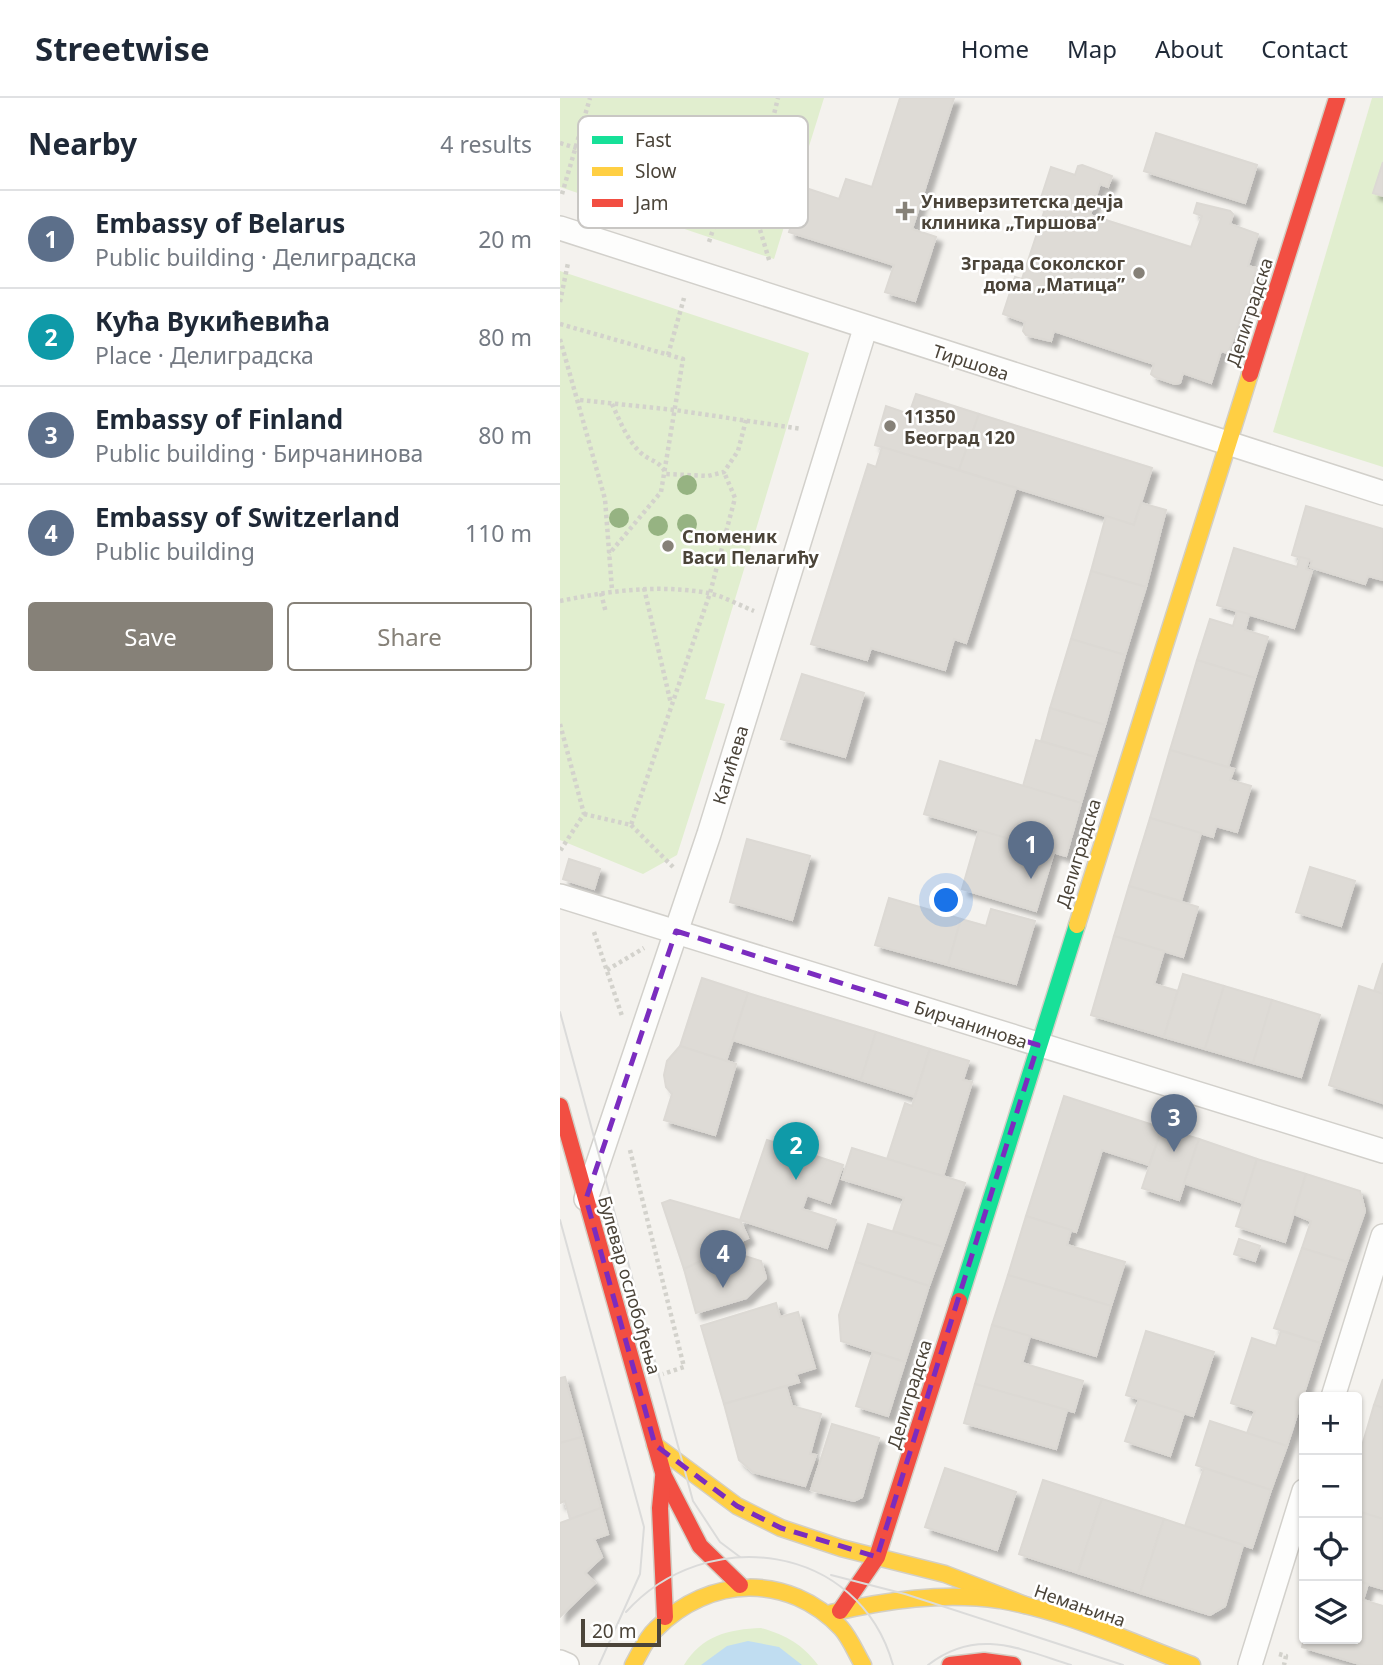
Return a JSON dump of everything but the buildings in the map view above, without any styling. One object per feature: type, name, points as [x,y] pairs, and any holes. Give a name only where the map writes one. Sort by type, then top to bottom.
[{"type":"main road","name":"Делиградска","points":[[834,1613],[877,1557],[1337,98]]},
{"type":"main road","name":"Булевар ослобођења","points":[[560,1106],[664,1476],[700,1546],[740,1585]]},
{"type":"main road","points":[[655,1445],[698,1479],[748,1511],[781,1528],[945,1574],[1025,1605]]},
{"type":"main road","name":"Булевар ослобођења","points":[[664,1476],[660,1502],[666,1578],[665,1617]]},
{"type":"main road","points":[[633,1665],[643,1645],[665,1617],[694,1598],[717,1589],[740,1585],[780,1589],[834,1613],[863,1665]]},
{"type":"main road","name":"Немањина","points":[[834,1613],[862,1605],[917,1598],[963,1597],[1025,1605],[1192,1665]]},
{"type":"main road","points":[[950,1665],[984,1661],[1013,1665]]},
{"type":"street","name":"Тиршова","points":[[560,228],[1383,493]]},
{"type":"street","name":"Катићева","points":[[586,1199],[709,834],[865,328]]},
{"type":"street","name":"Бирчанинова","points":[[560,895],[1383,1151]]},
{"type":"street","points":[[1335,1392],[1383,1236]]},
{"type":"street","points":[[1250,1665],[1299,1507]]},
{"type":"street","points":[[560,1662],[567,1665]]},
{"type":"path","points":[[584,116],[590,98]]},
{"type":"path","points":[[774,116],[778,98]]},
{"type":"path","points":[[562,194],[578,136]]},
{"type":"path","points":[[560,143],[578,149]]},
{"type":"path","points":[[709,242],[713,228]]},
{"type":"path","points":[[760,228],[770,263]]},
{"type":"path","points":[[560,302],[568,263]]},
{"type":"path","points":[[668,355],[684,298]]},
{"type":"path","points":[[560,324],[683,359],[661,492],[609,554]]},
{"type":"path","points":[[560,340],[580,400],[605,499],[612,590]]},
{"type":"path","points":[[580,400],[675,410],[802,429]]},
{"type":"path","points":[[612,404],[626,433],[642,454],[661,463],[666,474]]},
{"type":"path","points":[[666,474],[709,476],[724,472],[738,450],[746,421]]},
{"type":"path","points":[[631,825],[709,593],[735,498],[724,472]]},
{"type":"path","points":[[644,588],[671,705]]},
{"type":"path","points":[[560,601],[612,590],[644,588],[709,593],[757,613]]},
{"type":"path","points":[[601,593],[606,613]]},
{"type":"path","points":[[560,724],[584,814],[560,851]]},
{"type":"path","points":[[584,814],[631,825],[674,869]]},
{"type":"path","points":[[590,922],[626,1027]]},
{"type":"path","points":[[607,970],[654,942]]},
{"type":"path","points":[[628,1144],[684,1367]]},
{"type":"path","points":[[1283,1665],[1286,1657]]},
{"type":"highlighted area","points":[[676,931],[1038,1045],[877,1557],[781,1528],[737,1506],[655,1445],[586,1199]]},
{"type":"green space","points":[[560,98],[824,98],[808,150],[808,116],[578,116],[578,193],[560,187]]},
{"type":"green space","points":[[1372,98],[1383,98],[1383,467],[1273,432]]},
{"type":"green space","points":[[682,228],[784,228],[774,259]]},
{"type":"green space","points":[[560,271],[809,353],[705,699],[725,704],[677,855],[643,874],[560,840]]},
{"type":"green space","points":[[761,1628],[793,1641],[818,1665],[684,1665],[699,1647],[717,1636],[738,1630]]},
{"type":"water","points":[[748,1641],[779,1647],[802,1665],[701,1665],[727,1646]]},
{"type":"tram line","points":[[560,1012],[693,1501],[720,1542],[740,1557]]},
{"type":"tram line","points":[[560,1220],[644,1527],[640,1574],[599,1665]]},
{"type":"tram line","points":[[626,1612],[659,1584],[697,1566],[737,1557],[777,1559],[815,1571],[848,1593],[875,1624],[893,1665]]},
{"type":"tram line","points":[[831,1575],[905,1594],[1123,1665]]},
{"type":"tram line","points":[[928,1665],[946,1653],[981,1644],[1016,1648],[1071,1665]]},
{"type":"traffic: fast","points":[[959,1301],[1077,925]]},
{"type":"traffic: slow","points":[[1077,925],[1250,374]]},
{"type":"traffic: slow","points":[[655,1445],[737,1506],[781,1528],[841,1548],[945,1574],[1025,1605]]},
{"type":"traffic: slow","points":[[633,1665],[652,1633],[677,1611],[700,1598],[724,1590],[749,1588],[774,1590],[798,1597],[820,1610],[841,1628],[863,1665]]},
{"type":"traffic: slow","points":[[831,1613],[873,1604],[936,1597],[1000,1600],[1073,1619],[1192,1665]]},
{"type":"traffic: jam","points":[[1250,374],[1337,98]]},
{"type":"traffic: jam","points":[[560,1106],[664,1476],[700,1546],[740,1585]]},
{"type":"traffic: jam","points":[[840,1611],[877,1557],[959,1301]]},
{"type":"traffic: jam","points":[[663,1477],[660,1508],[665,1617]]},
{"type":"traffic: jam","points":[[950,1665],[984,1661],[1013,1665]]},
{"type":"place","name":"Универзитетска дечја клиника „Тиршова”","points":[[905,211]]},
{"type":"place","name":"Зграда Соколског дома „Матица”","points":[[1139,273]]},
{"type":"place","name":"11350 Београд 120","points":[[890,426]]},
{"type":"place","name":"Споменик Васи Пелагићу","points":[[668,546]]},
{"type":"place","name":"Embassy of Belarus","points":[[1031,879]]},
{"type":"place","name":"Embassy of Finland","points":[[1174,1152]]},
{"type":"place","name":"Кућа Вукићевића","points":[[796,1180]]},
{"type":"place","name":"Embassy of Switzerland","points":[[723,1288]]}]
